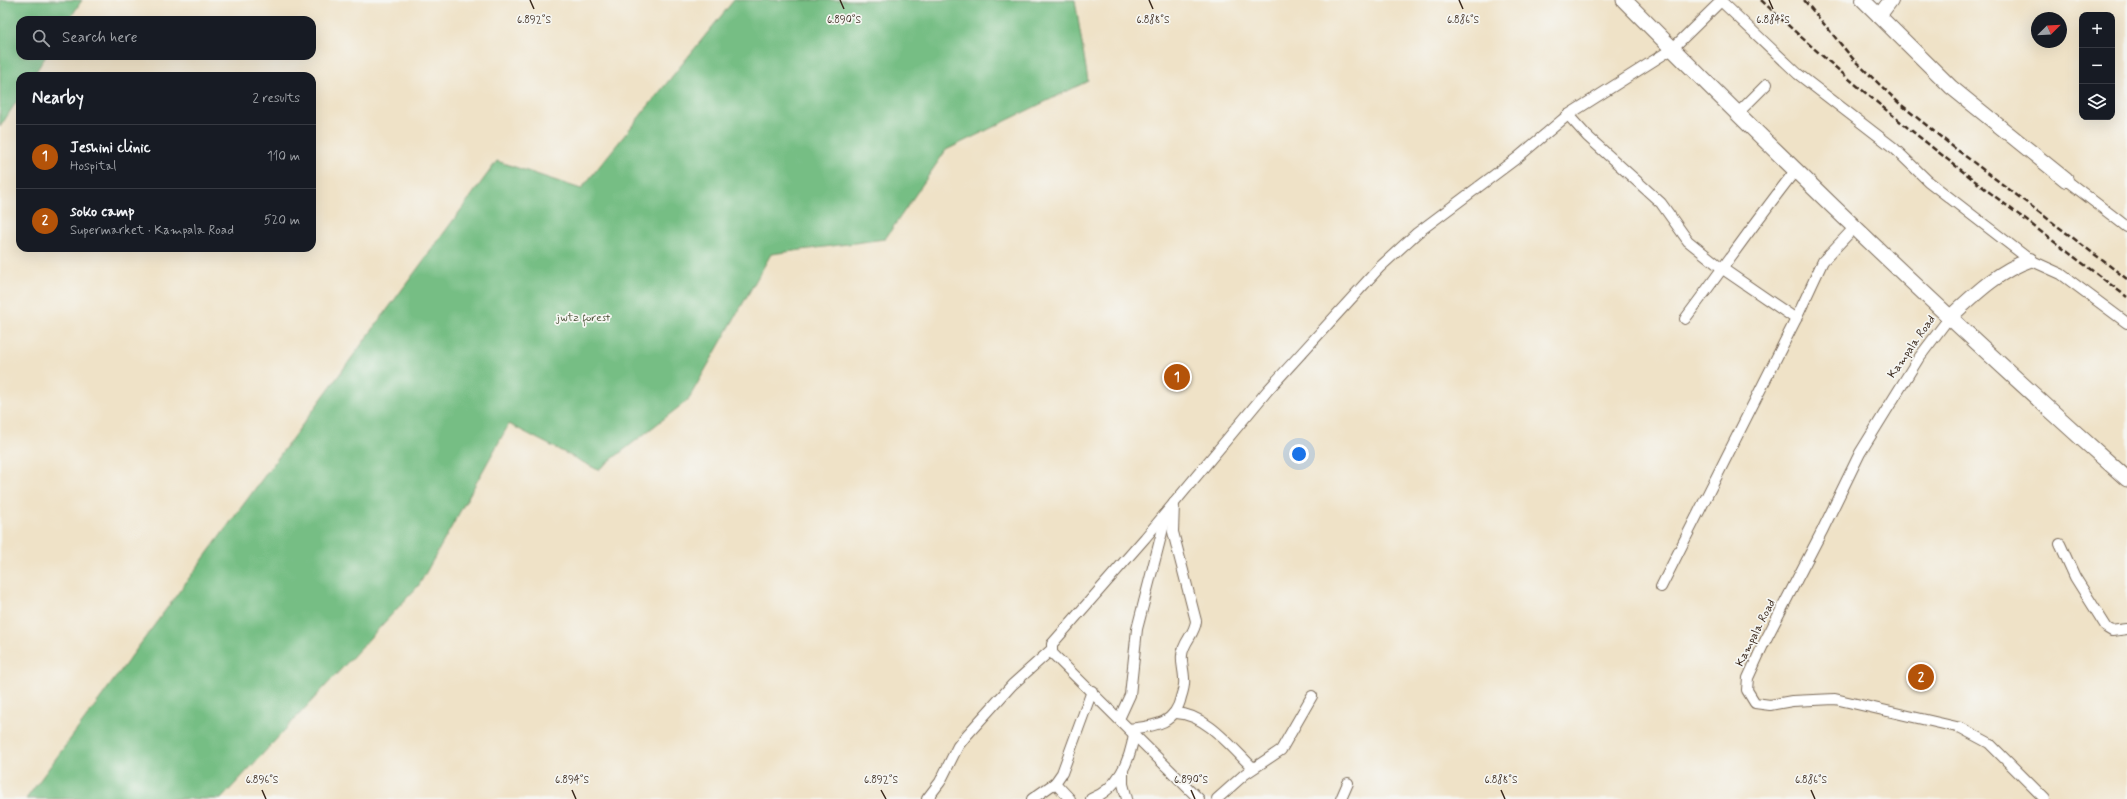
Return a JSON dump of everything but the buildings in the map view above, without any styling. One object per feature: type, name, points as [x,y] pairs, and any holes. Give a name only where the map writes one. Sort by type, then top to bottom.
[{"type":"main road","points":[[1624,0],[1854,228],[1949,318],[2127,479]]},
{"type":"street","points":[[927,799],[940,782],[958,746],[966,736],[1012,685],[1051,650],[1052,644],[1056,639],[1174,503],[1268,390],[1380,267],[1417,233],[1517,158],[1568,115],[1672,49],[1720,0],[1798,74],[1894,148],[1928,181],[2030,260],[2061,274],[2127,323]]},
{"type":"street","points":[[1863,0],[1951,87],[2127,227]]},
{"type":"street","points":[[1879,16],[1891,0]]},
{"type":"street","points":[[1738,114],[1767,84]]},
{"type":"street","points":[[1568,115],[1588,136],[1661,202],[1688,241],[1723,269],[1796,319]]},
{"type":"street","points":[[1685,319],[1723,269],[1755,222],[1795,171]]},
{"type":"street","points":[[1661,587],[1796,319],[1823,261],[1854,228]]},
{"type":"street","points":[[1949,318],[1975,294],[2011,266],[2030,260]]},
{"type":"street","name":"Kampala Road","points":[[1949,318],[1918,359],[1860,453],[1822,531],[1763,645],[1748,678],[1747,690],[1755,703],[1770,705],[1820,698],[1835,699],[1961,728],[1989,743],[2046,799]]},
{"type":"street","points":[[1132,731],[1163,722],[1176,713],[1184,688],[1182,655],[1185,645],[1196,627],[1196,621],[1173,532],[1174,503]]},
{"type":"street","points":[[1119,719],[1130,695],[1137,629],[1167,511]]},
{"type":"street","points":[[2060,544],[2075,577],[2107,628],[2112,631],[2127,630]]},
{"type":"street","points":[[1051,650],[1199,799]]},
{"type":"street","points":[[1032,799],[1056,783],[1062,773],[1092,691]]},
{"type":"street","points":[[1217,799],[1253,768],[1282,750],[1312,696]]},
{"type":"street","points":[[1176,713],[1186,714],[1203,721],[1253,768]]},
{"type":"street","points":[[1091,799],[1111,787],[1123,768],[1129,757],[1132,731]]},
{"type":"street","points":[[1123,768],[1123,784],[1127,799]]},
{"type":"street","points":[[1056,783],[1070,799]]},
{"type":"street","points":[[1341,799],[1348,783]]},
{"type":"green space","points":[[0,0],[82,0],[72,16],[16,16],[16,60],[43,60],[36,72],[16,72],[16,102],[0,127]]},
{"type":"green space","name":"jwtz forest","points":[[734,0],[1075,0],[1088,81],[946,150],[885,239],[771,254],[688,400],[598,470],[509,424],[419,585],[221,799],[26,799],[497,161],[581,189]]},
{"type":"railway","points":[[1761,0],[1804,40],[1894,116],[1986,190],[2127,297]]},
{"type":"railway","points":[[1804,0],[1854,60],[1899,103],[1952,146],[2127,279]]},
{"type":"place","name":"Jeshini clinic","points":[[1177,377]]},
{"type":"place","name":"soko camp","points":[[1921,677]]}]
